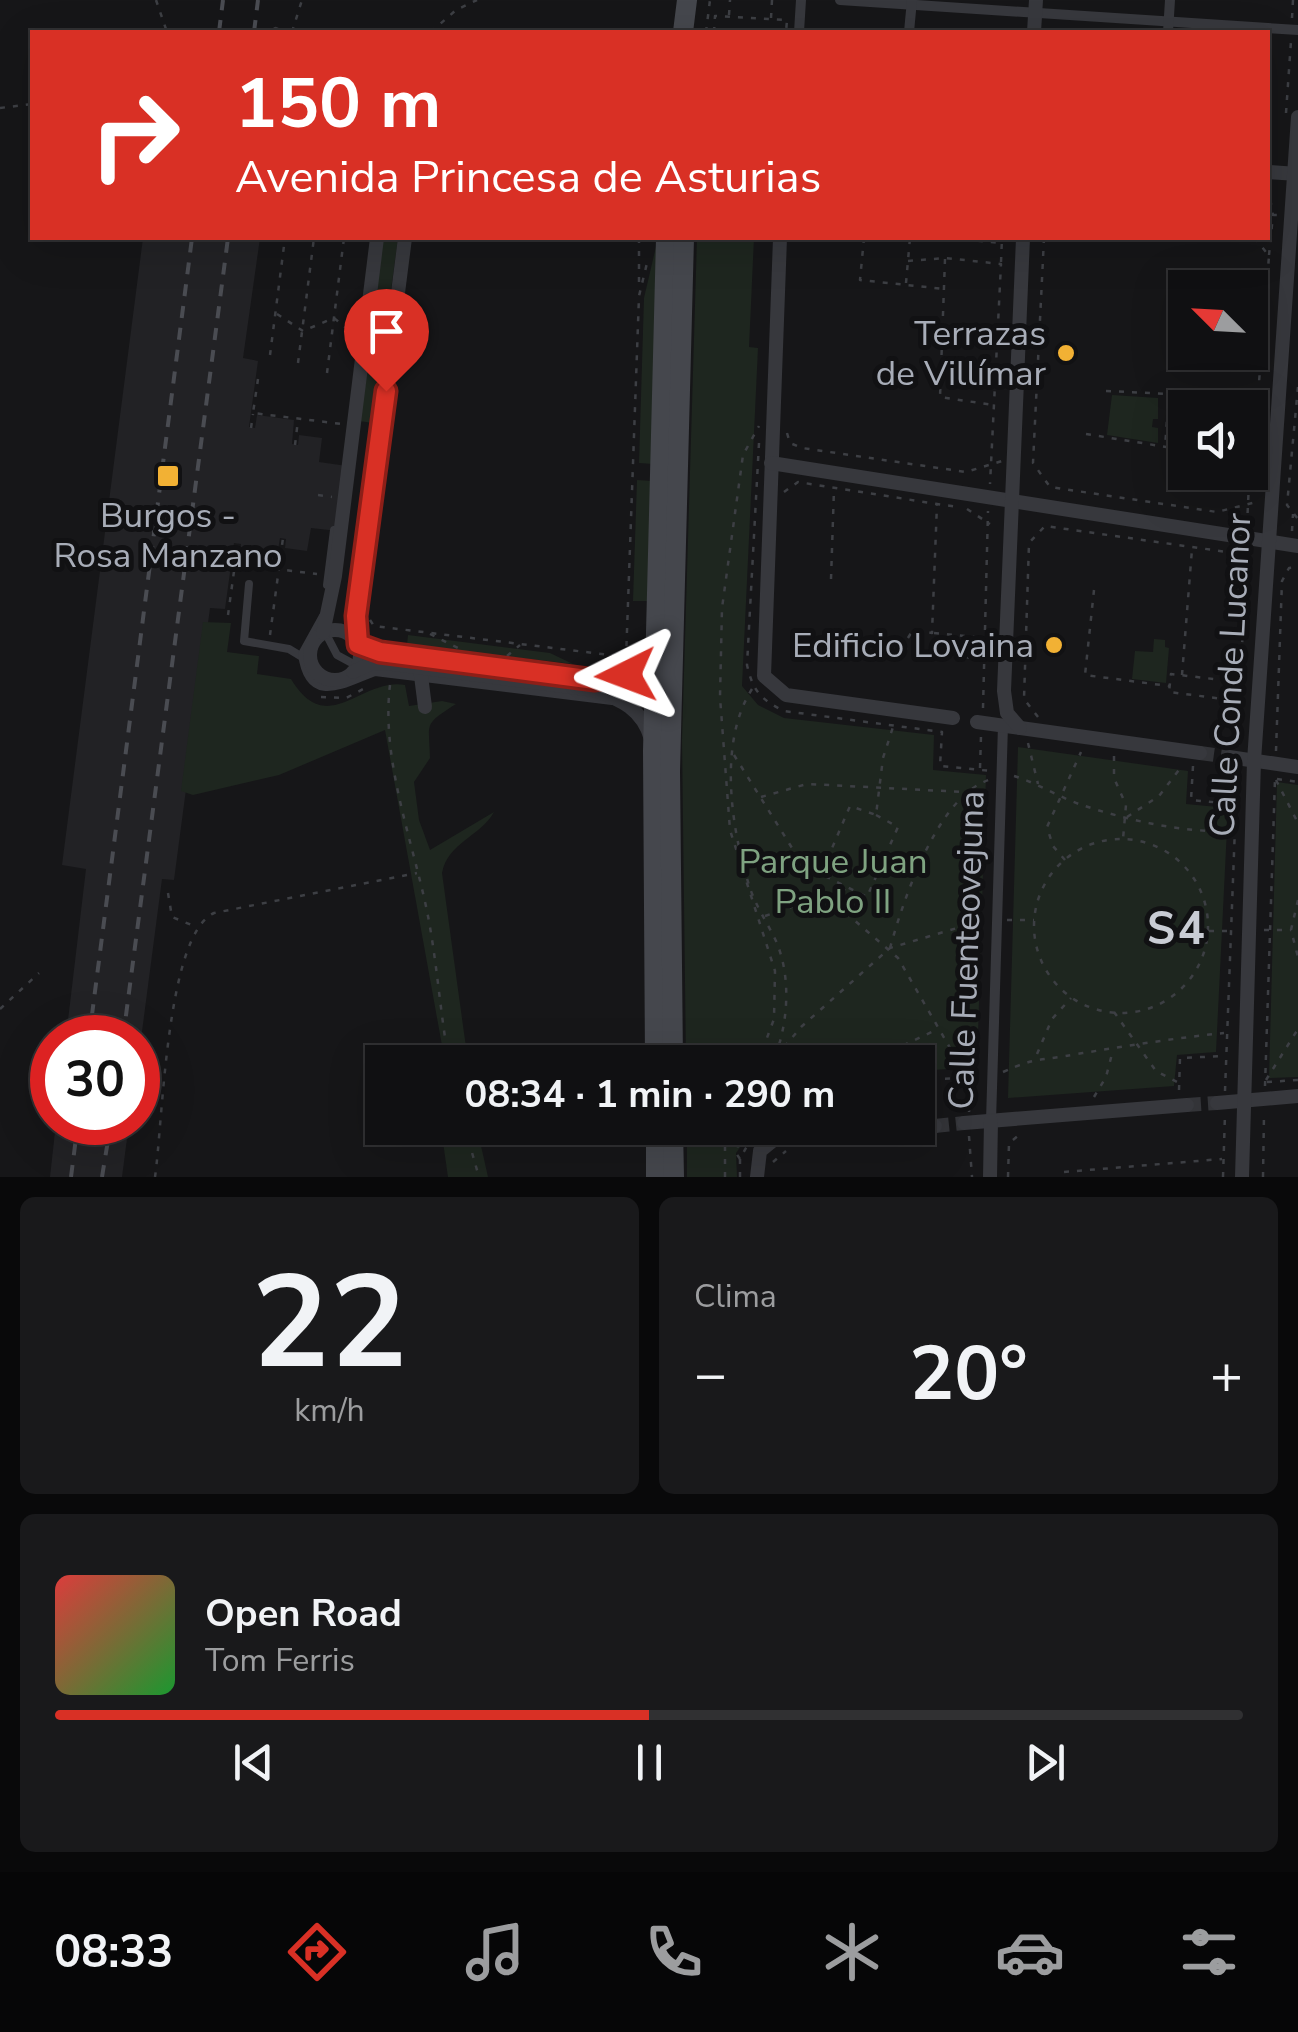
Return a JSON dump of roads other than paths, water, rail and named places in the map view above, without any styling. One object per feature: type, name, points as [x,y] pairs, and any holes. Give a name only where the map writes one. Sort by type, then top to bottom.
[{"type":"main road","points":[[682,30],[687,0]]},
{"type":"main road","points":[[697,30],[700,0]]},
{"type":"main road","points":[[655,1045],[653,751],[666,240]]},
{"type":"main road","points":[[673,1045],[670,771],[684,240]]},
{"type":"main road","points":[[656,1145],[656,1177]]},
{"type":"main road","points":[[673,1145],[674,1177]]},
{"type":"street","points":[[799,30],[801,0]]},
{"type":"street","points":[[840,0],[1036,6],[1168,27],[1295,29]]},
{"type":"street","points":[[1168,27],[1170,0]]},
{"type":"street","points":[[909,30],[911,2]]},
{"type":"street","name":"Calle Conde Lucanor","points":[[1242,1177],[1254,761],[1266,541],[1296,173],[1292,120]]},
{"type":"street","points":[[1270,172],[1296,173]]},
{"type":"street","points":[[374,240],[316,640],[317,672],[335,680],[377,662],[421,673],[594,690],[626,703],[647,727],[653,751]]},
{"type":"street","points":[[362,670],[356,641],[405,240]]},
{"type":"street","points":[[780,240],[761,666],[769,685],[786,695],[953,718]]},
{"type":"street","points":[[1017,735],[1007,714],[1004,691],[1024,240]]},
{"type":"street","points":[[772,463],[1298,546]]},
{"type":"street","points":[[316,640],[338,630],[356,641],[400,655],[614,680],[640,666],[656,626]]},
{"type":"street","points":[[421,673],[425,707]]},
{"type":"street","points":[[1004,691],[998,708],[981,722],[1003,726],[1017,735],[1198,761]]},
{"type":"street","name":"Calle Fuenteovejuna","points":[[990,1177],[998,920],[996,773],[1003,726]]},
{"type":"street","points":[[1233,758],[1298,767]]},
{"type":"street","points":[[1217,1103],[1298,1096]]},
{"type":"street","points":[[966,1129],[991,1121],[1187,1098]]},
{"type":"street","points":[[757,1177],[766,1145]]},
{"type":"lane","points":[[316,640],[362,670],[346,688],[324,686],[308,674],[328,576],[374,240]]},
{"type":"lane","points":[[249,584],[244,641],[289,650],[316,640]]},
{"type":"tunnel","points":[[1200,753],[1229,757]]},
{"type":"tunnel","points":[[1187,1105],[1217,1103]]},
{"type":"tunnel","points":[[935,1126],[964,1123]]},
{"type":"railway","points":[[219,30],[223,0]]},
{"type":"railway","points":[[254,30],[258,0]]},
{"type":"railway","points":[[92,1015],[192,240]]},
{"type":"railway","points":[[126,1015],[228,240]]},
{"type":"railway","points":[[71,1177],[75,1145]]},
{"type":"railway","points":[[102,1177],[107,1145]]},
{"type":"place","name":"Terrazas de Villímar","points":[[1066,353]]},
{"type":"place","name":"Burgos - Rosa Manzano","points":[[168,476]]},
{"type":"place","name":"Edificio Lovaina","points":[[1054,645]]},
{"type":"district","name":"S4","points":[[1177,928]]},
{"type":"park label","name":"Parque Juan Pablo II","points":[[833,881]]}]
